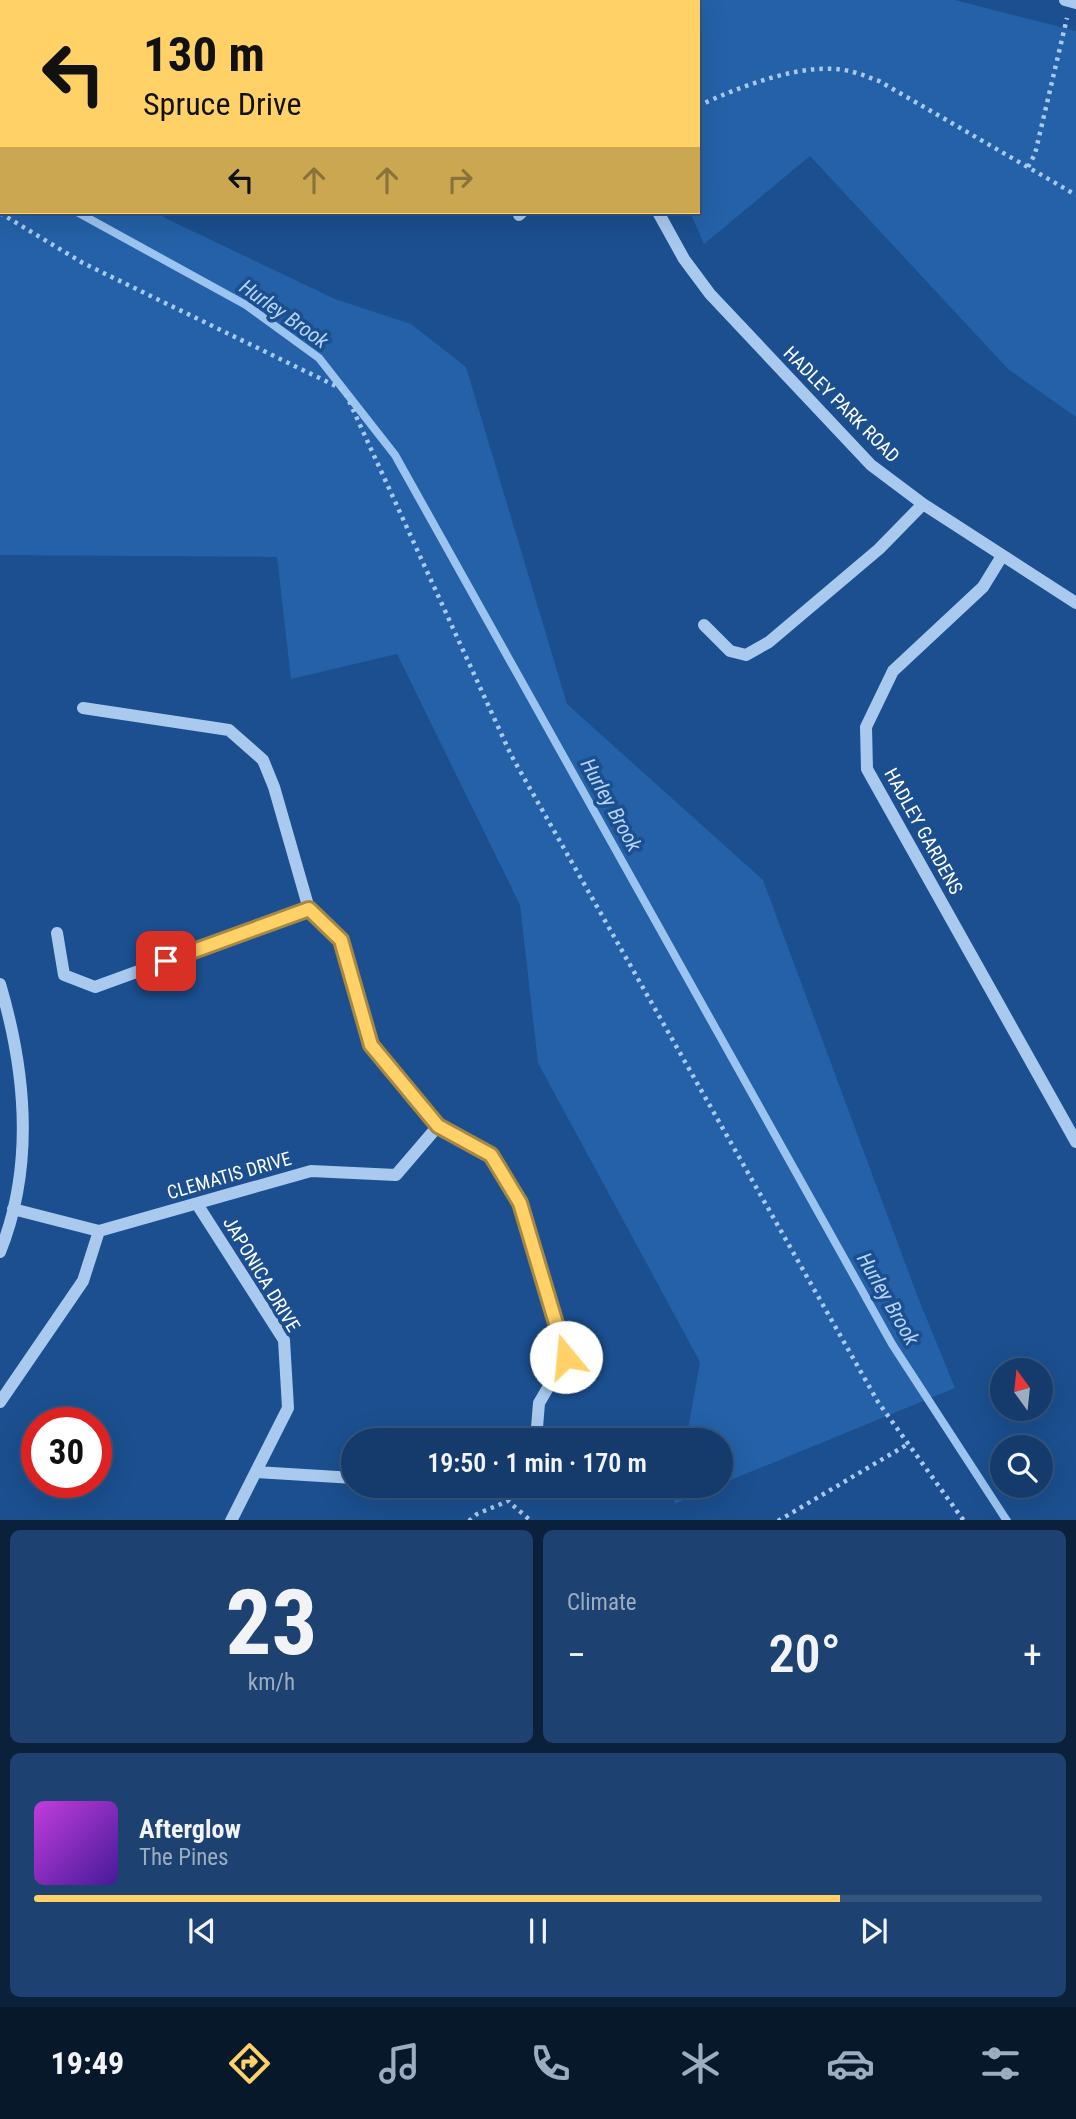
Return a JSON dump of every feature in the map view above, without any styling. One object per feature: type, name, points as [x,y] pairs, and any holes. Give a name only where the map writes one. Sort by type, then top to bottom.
[{"type":"street","name":"HADLEY PARK ROAD","points":[[660,214],[684,259],[710,293],[871,465],[923,504],[1076,603]]},
{"type":"street","points":[[704,625],[730,650],[746,655],[769,642],[869,558],[923,504]]},
{"type":"street","name":"HADLEY GARDENS","points":[[1002,556],[983,587],[893,671],[866,727],[867,769],[1076,1142]]},
{"type":"street","points":[[83,708],[229,730],[263,760],[274,787],[309,909],[341,940],[371,1045],[438,1126],[491,1155],[520,1203],[566,1357],[539,1403],[537,1428]]},
{"type":"street","points":[[57,933],[64,975],[94,987],[309,909]]},
{"type":"street","points":[[0,984],[21,1070],[24,1110],[23,1167],[0,1252]]},
{"type":"street","name":"CLEMATIS DRIVE","points":[[13,1209],[99,1231],[311,1171],[396,1175],[438,1126]]},
{"type":"street","name":"JAPONICA DRIVE","points":[[197,1204],[284,1340],[288,1408],[232,1520]]},
{"type":"street","points":[[0,1402],[83,1281],[99,1231]]},
{"type":"street","points":[[256,1472],[341,1477]]},
{"type":"path","points":[[1028,167],[1035,154],[1070,2]]},
{"type":"path","points":[[700,105],[771,77],[816,70],[850,71],[879,81],[1076,195]]},
{"type":"path","points":[[2,214],[83,263],[344,390],[511,755],[878,1402],[963,1520]]},
{"type":"path","points":[[780,1520],[908,1444]]},
{"type":"path","points":[[470,1520],[510,1498]]},
{"type":"path","points":[[508,1501],[530,1520]]},
{"type":"shaded area","points":[[700,0],[955,0],[1076,31],[1076,417],[1008,369],[810,156],[704,244],[691,214],[700,214]]},
{"type":"shaded area","points":[[0,214],[161,214],[335,299],[411,324],[466,367],[567,704],[763,880],[917,1295],[955,1388],[733,1479],[733,1428],[688,1428],[700,1362],[538,1063],[520,905],[397,654],[291,679],[277,557],[0,555]]},
{"type":"shaded area","points":[[675,1498],[689,1498],[674,1504]]},
{"type":"waterway","name":"Hurley Brook","points":[[81,214],[246,305],[319,358],[395,455],[892,1344],[1006,1520]]},
{"type":"route","points":[[166,961],[309,909],[341,940],[371,1045],[438,1126],[491,1155],[520,1203],[566,1357]]}]
